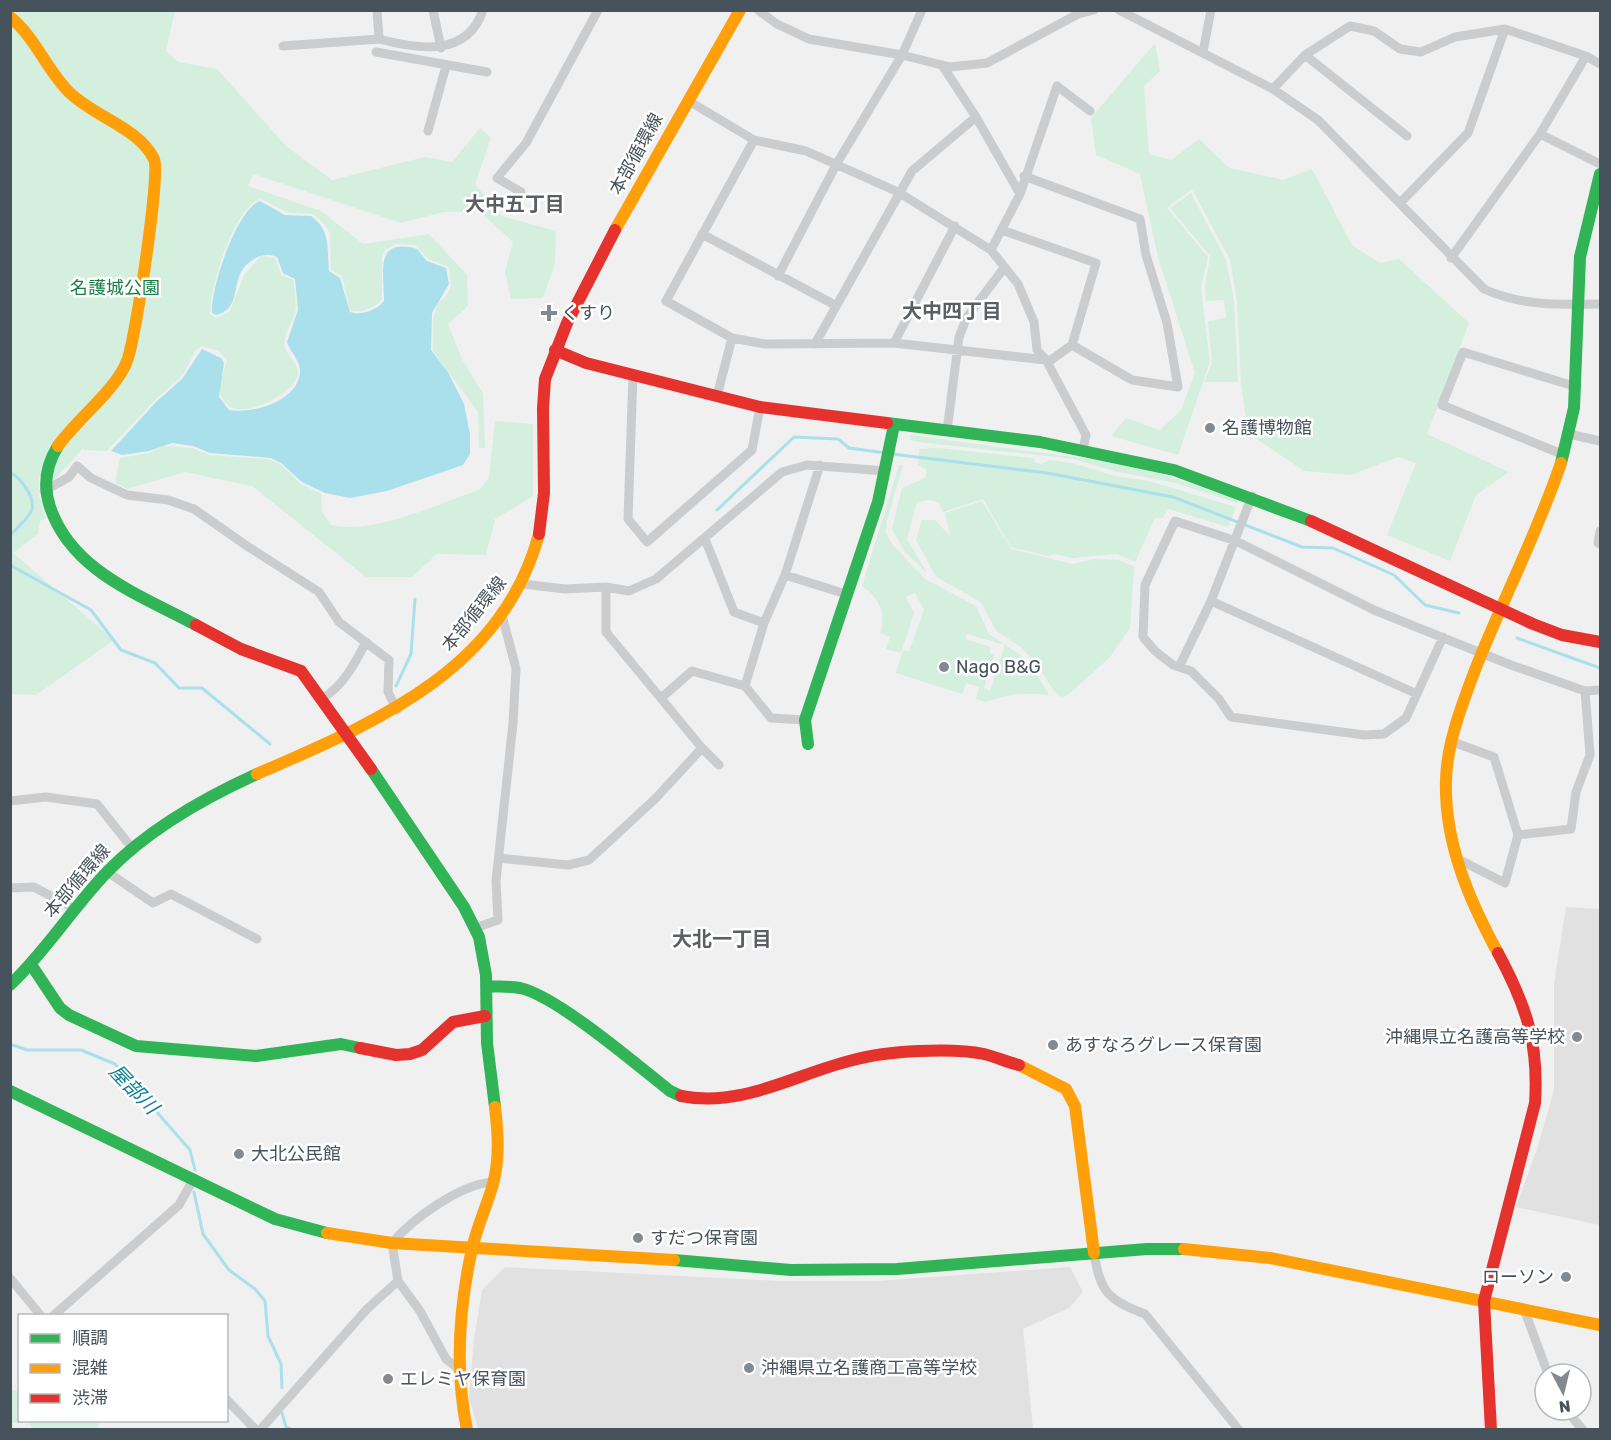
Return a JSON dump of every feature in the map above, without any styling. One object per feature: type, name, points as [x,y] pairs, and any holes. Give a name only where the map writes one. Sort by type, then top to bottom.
[{"type":"street","points":[[377,10],[379,39]]},
{"type":"street","points":[[432,10],[441,48]]},
{"type":"street","points":[[283,46],[379,39],[414,47],[441,48],[468,35],[479,22],[483,10]]},
{"type":"street","points":[[521,192],[506,186],[497,178],[526,143],[598,10]]},
{"type":"street","name":"本部循環線","points":[[10,985],[32,966],[106,871],[132,848],[210,797],[397,710],[450,671],[502,615],[523,584],[534,556],[544,516],[544,390],[555,350],[649,166],[740,10]]},
{"type":"street","points":[[758,10],[777,24],[809,39],[902,55],[950,67],[987,63],[1078,14],[1094,10]]},
{"type":"street","points":[[778,276],[837,163],[902,55],[922,10]]},
{"type":"street","points":[[1119,10],[1273,89],[1318,120],[1451,258],[1484,289],[1503,297],[1532,303],[1600,304]]},
{"type":"street","points":[[1203,52],[1211,10]]},
{"type":"street","points":[[10,17],[26,30],[67,90],[81,103],[144,143],[156,161],[154,208],[127,362],[115,383],[57,445],[49,459],[44,491],[58,527],[72,549],[88,566],[241,649],[301,672],[323,698],[464,907],[482,947],[487,986],[485,1016],[498,1140],[493,1182],[472,1248],[459,1370],[462,1407],[467,1430]]},
{"type":"street","points":[[1273,89],[1305,55],[1350,26],[1374,31],[1400,49],[1421,52],[1455,37],[1505,29],[1586,56],[1600,64]]},
{"type":"street","points":[[1400,203],[1468,133],[1505,29]]},
{"type":"street","points":[[410,63],[414,47]]},
{"type":"street","points":[[376,52],[410,63],[487,72]]},
{"type":"street","points":[[1305,55],[1407,136]]},
{"type":"street","points":[[1451,258],[1540,134],[1586,56]]},
{"type":"street","points":[[942,65],[976,117],[1020,194]]},
{"type":"street","points":[[428,131],[446,66]]},
{"type":"street","points":[[991,250],[1020,194],[1024,176],[1057,86],[1090,111]]},
{"type":"street","points":[[687,100],[754,140],[806,151],[898,192],[991,250],[1018,284],[1034,322],[1038,350],[1046,360],[1086,435],[1083,449]]},
{"type":"street","points":[[815,344],[898,192],[912,171],[976,117]]},
{"type":"street","points":[[1540,134],[1600,164]]},
{"type":"street","points":[[754,140],[666,301],[732,338],[765,344],[894,343],[1051,360],[1072,345],[1096,263],[1002,230]]},
{"type":"street","points":[[1491,1430],[1484,1301],[1535,1103],[1539,1073],[1533,1029],[1520,993],[1478,916],[1458,859],[1446,797],[1450,741],[1465,695],[1564,455],[1577,387],[1579,269],[1586,221],[1600,174]]},
{"type":"street","points":[[1024,176],[1140,219],[1146,255],[1167,323],[1178,387],[1132,380],[1072,345]]},
{"type":"street","points":[[894,343],[955,226]]},
{"type":"street","points":[[702,234],[835,305]]},
{"type":"street","points":[[947,431],[959,337],[967,317],[1004,268]]},
{"type":"street","points":[[717,396],[732,338]]},
{"type":"street","points":[[555,350],[580,361],[760,407],[893,431],[947,431],[1083,449],[1174,470],[1252,496],[1562,635],[1600,642]]},
{"type":"street","points":[[1564,455],[1442,405],[1463,352],[1577,387]]},
{"type":"street","points":[[633,375],[628,519],[647,542],[752,450],[760,407]]},
{"type":"street","points":[[808,744],[806,720],[867,536],[893,431]]},
{"type":"street","points":[[1569,434],[1600,441]]},
{"type":"street","points":[[523,584],[565,589],[606,587],[629,591],[656,579],[705,540],[782,472],[807,465],[886,466]]},
{"type":"street","points":[[745,686],[764,623],[785,575],[820,465]]},
{"type":"street","points":[[44,491],[69,477],[76,466],[91,478],[127,495],[168,500],[194,509],[319,592],[339,622],[390,660],[388,692],[397,710]]},
{"type":"street","points":[[1179,667],[1211,601],[1252,496]]},
{"type":"street","points":[[1443,637],[1406,718],[1397,727],[1384,734],[1365,735],[1231,717],[1219,699],[1191,671],[1179,667],[1155,651],[1143,637],[1145,585],[1175,521],[1236,541],[1374,610],[1584,691],[1600,690]]},
{"type":"street","points":[[1600,531],[1598,543],[1600,544]]},
{"type":"street","points":[[705,540],[734,612],[764,623]]},
{"type":"street","points":[[785,575],[846,594]]},
{"type":"street","points":[[606,587],[606,632],[702,748],[719,765]]},
{"type":"street","points":[[1211,601],[1417,694]]},
{"type":"street","points":[[475,928],[498,920],[498,858],[513,723],[516,669],[502,615]]},
{"type":"street","points":[[323,698],[333,692],[350,671],[366,642]]},
{"type":"street","points":[[661,698],[692,672],[745,686],[771,718],[806,720]]},
{"type":"street","points":[[1518,835],[1571,829],[1576,792],[1590,755],[1584,691]]},
{"type":"street","points":[[1450,741],[1494,757],[1518,835],[1505,883],[1458,859]]},
{"type":"street","points":[[498,858],[567,865],[589,860],[656,798],[702,748]]},
{"type":"street","points":[[1590,755],[1600,753]]},
{"type":"street","points":[[10,801],[46,798],[97,804],[132,848]]},
{"type":"street","points":[[106,871],[153,903],[171,894],[256,939]]},
{"type":"street","points":[[10,888],[34,887],[75,909]]},
{"type":"street","points":[[32,966],[60,1008],[69,1015],[136,1046],[256,1056],[340,1044],[396,1055],[410,1054],[422,1050],[453,1022],[485,1016]]},
{"type":"street","points":[[487,986],[521,988],[549,1002],[569,1014],[670,1091],[706,1101],[731,1098],[782,1084],[851,1059],[880,1054],[983,1054],[1031,1069],[1066,1089],[1075,1106],[1098,1280],[1107,1294],[1127,1307],[1145,1314],[1239,1430]]},
{"type":"street","points":[[10,1091],[275,1219],[322,1232],[393,1243],[708,1262],[791,1270],[897,1269],[1094,1253],[1197,1249],[1270,1258],[1600,1325]]},
{"type":"street","points":[[55,1314],[179,1205],[194,1178]]},
{"type":"street","points":[[459,1370],[446,1359],[420,1311],[398,1281],[393,1243],[406,1225],[426,1211],[476,1183],[493,1182]]},
{"type":"street","points":[[10,1278],[39,1314]]},
{"type":"street","points":[[228,1401],[258,1430],[367,1309],[398,1281]]},
{"type":"street","points":[[1524,1309],[1544,1362]]},
{"type":"shaded area","name":"沖縄県立名護高等学校","points":[[1566,907],[1600,909],[1600,1225],[1516,1207],[1537,1149],[1554,1090],[1554,984]]},
{"type":"shaded area","name":"沖縄県立名護商工高等学校","points":[[505,1267],[781,1281],[877,1281],[1070,1267],[1083,1292],[1069,1308],[1023,1329],[1033,1429],[478,1429],[469,1397],[474,1339],[482,1290]]},
{"type":"green space","name":"名護城公園","points":[[11,11],[175,11],[166,51],[178,62],[217,69],[286,146],[332,180],[425,157],[452,162],[480,128],[491,138],[475,184],[502,216],[556,231],[555,263],[543,298],[511,299],[505,272],[513,242],[479,211],[444,212],[401,223],[253,174],[248,186],[321,211],[363,244],[429,234],[467,275],[468,306],[448,324],[462,359],[483,394],[485,448],[479,448],[478,412],[433,351],[433,319],[438,303],[451,287],[449,267],[428,259],[415,245],[396,244],[385,250],[382,257],[382,300],[367,310],[350,310],[342,276],[331,270],[330,233],[323,223],[313,214],[289,213],[261,199],[251,205],[242,216],[225,249],[214,286],[210,314],[216,318],[230,311],[244,275],[261,256],[275,258],[281,275],[294,280],[295,313],[284,343],[297,367],[295,381],[279,396],[268,402],[255,407],[233,408],[224,402],[220,391],[227,360],[218,351],[202,346],[196,350],[183,375],[157,398],[107,451],[83,450],[84,447],[55,479],[39,476],[38,493],[46,518],[40,521],[38,534],[13,553],[114,640],[36,695],[11,694]]},
{"type":"green space","points":[[1155,43],[1160,71],[1144,86],[1149,154],[1171,160],[1199,139],[1229,168],[1283,180],[1312,169],[1352,245],[1380,263],[1399,259],[1469,323],[1427,434],[1509,472],[1476,495],[1450,561],[1387,535],[1416,463],[1398,457],[1351,475],[1304,471],[1248,433],[1241,383],[1237,301],[1230,260],[1192,189],[1167,208],[1208,257],[1201,288],[1210,362],[1178,455],[1111,436],[1126,418],[1160,430],[1181,410],[1195,373],[1158,257],[1140,174],[1096,155],[1091,118]]},
{"type":"green space","points":[[1191,193],[1226,260],[1234,301],[1238,382],[1204,382],[1212,363],[1208,321],[1226,318],[1224,300],[1206,301],[1205,288],[1210,256],[1170,208]]},
{"type":"green space","points":[[495,421],[533,424],[533,496],[495,519],[486,555],[437,554],[412,577],[366,577],[252,486],[185,472],[127,489],[115,483],[120,458],[149,453],[165,446],[193,448],[209,455],[268,459],[280,464],[302,485],[321,493],[322,512],[331,525],[366,526],[405,516],[479,490],[489,478]]},
{"type":"green space","points":[[910,435],[1103,461],[1159,473],[1237,500],[1237,503],[1176,483],[1114,471],[1074,459],[918,442],[910,440]]},
{"type":"green space","points":[[939,448],[1033,458],[1036,463],[1042,464],[1049,460],[1073,463],[1115,476],[1149,481],[1236,507],[1228,527],[1168,509],[1163,518],[1155,518],[1135,562],[1117,554],[1072,558],[1053,554],[1049,556],[1011,547],[983,499],[943,512],[940,504],[925,500],[916,505],[907,539],[927,573],[905,552],[892,529],[902,488],[925,478],[927,470],[918,465],[919,449]]},
{"type":"green space","points":[[899,465],[903,465],[887,521],[886,533],[892,544],[925,579],[976,606],[989,634],[1022,656],[1049,695],[1017,694],[986,702],[976,699],[979,687],[966,683],[962,694],[896,673],[903,650],[909,651],[924,610],[915,593],[906,597],[914,613],[901,653],[886,649],[890,637],[880,633],[883,619],[880,606],[862,586]],"holes":[[[967,634],[1005,645],[990,691],[984,688],[994,655],[989,653],[991,647],[965,639]]]},
{"type":"green space","points":[[982,501],[1011,549],[1073,564],[1094,559],[1119,560],[1134,567],[1130,628],[1110,657],[1068,695],[1061,697],[1054,691],[1035,662],[1018,645],[996,631],[981,602],[936,577],[916,540],[922,520],[935,520],[950,536],[945,513]]},
{"type":"green space","points":[[11,1390],[18,1391],[18,1422],[20,1422],[12,1423],[13,1429],[11,1429]]},
{"type":"green space","points":[[28,1422],[100,1422],[97,1429],[32,1429]]},
{"type":"water","points":[[260,201],[285,215],[311,216],[322,227],[327,240],[329,271],[340,278],[350,312],[368,311],[384,301],[384,260],[394,248],[417,249],[427,261],[446,268],[449,284],[432,313],[431,350],[448,372],[464,404],[470,434],[470,454],[463,465],[387,491],[350,498],[325,493],[302,482],[281,463],[271,458],[210,453],[193,446],[172,443],[149,451],[122,455],[111,451],[156,402],[182,379],[202,349],[221,358],[224,363],[219,397],[229,410],[249,410],[272,404],[291,392],[297,383],[300,369],[287,342],[298,310],[295,279],[283,273],[277,257],[261,256],[248,264],[241,272],[232,303],[223,312],[216,315],[212,313],[215,286],[234,234],[251,207]]},
{"type":"waterway","points":[[717,510],[794,437],[838,439],[849,448],[886,453]]},
{"type":"waterway","points":[[892,454],[1047,473],[1173,497],[1302,547],[1333,548],[1394,575],[1425,605],[1459,613]]},
{"type":"waterway","points":[[10,472],[26,488],[32,504],[29,516],[10,536]]},
{"type":"waterway","points":[[10,565],[91,610],[121,650],[155,663],[179,688],[202,688],[270,744]]},
{"type":"waterway","points":[[396,686],[411,654],[415,599]]},
{"type":"waterway","points":[[1517,638],[1600,668]]},
{"type":"waterway","name":"屋部川","points":[[10,1044],[27,1050],[81,1050],[115,1064],[190,1150],[195,1170]]},
{"type":"waterway","name":"屋部川","points":[[194,1192],[203,1234],[229,1270],[255,1289],[265,1301],[268,1336],[281,1364],[282,1388]]},
{"type":"waterway","name":"屋部川","points":[[282,1413],[286,1427],[293,1430]]},
{"type":"traffic: fast","points":[[1561,463],[1574,408],[1580,257],[1600,174]]},
{"type":"traffic: fast","points":[[887,423],[1040,442],[1174,470],[1311,521]]},
{"type":"traffic: fast","points":[[808,744],[805,720],[878,502],[894,425]]},
{"type":"traffic: fast","points":[[58,446],[47,476],[48,499],[60,530],[74,549],[91,565],[131,592],[196,625]]},
{"type":"traffic: fast","points":[[371,769],[464,907],[479,937],[486,975],[487,1043],[495,1107]]},
{"type":"traffic: fast","points":[[10,985],[95,885],[124,855],[178,815],[257,774]]},
{"type":"traffic: fast","points":[[32,966],[60,1008],[69,1015],[136,1046],[256,1056],[341,1044],[360,1048]]},
{"type":"traffic: fast","points":[[487,986],[520,988],[554,1004],[575,1017],[670,1091],[681,1096]]},
{"type":"traffic: fast","points":[[10,1091],[275,1219],[327,1233]]},
{"type":"traffic: fast","points":[[674,1260],[791,1270],[897,1269],[1147,1249],[1184,1249]]},
{"type":"traffic: slow","points":[[615,230],[740,10]]},
{"type":"traffic: slow","points":[[10,17],[27,34],[69,92],[91,109],[127,130],[147,148],[154,159],[154,193],[146,258],[136,323],[127,361],[115,382],[58,446]]},
{"type":"traffic: slow","points":[[1498,953],[1477,912],[1460,870],[1446,803],[1447,766],[1456,724],[1475,670],[1541,516],[1561,463]]},
{"type":"traffic: slow","points":[[257,774],[346,734],[389,711],[429,686],[465,656],[496,622],[521,582],[539,534]]},
{"type":"traffic: slow","points":[[1019,1065],[1066,1089],[1075,1106],[1094,1253]]},
{"type":"traffic: slow","points":[[467,1430],[461,1385],[460,1340],[464,1294],[472,1249],[491,1192],[497,1165],[495,1107]]},
{"type":"traffic: slow","points":[[327,1233],[392,1243],[674,1260]]},
{"type":"traffic: slow","points":[[1184,1249],[1270,1258],[1600,1325]]},
{"type":"traffic: jam","points":[[539,534],[544,493],[545,379],[567,323],[615,230]]},
{"type":"traffic: jam","points":[[555,350],[586,363],[760,407],[887,423]]},
{"type":"traffic: jam","points":[[1311,521],[1533,624],[1562,635],[1600,642]]},
{"type":"traffic: jam","points":[[196,625],[241,649],[301,671],[371,769]]},
{"type":"traffic: jam","points":[[1491,1430],[1484,1301],[1535,1103],[1536,1081],[1532,1043],[1523,1007],[1498,953]]},
{"type":"traffic: jam","points":[[360,1048],[396,1055],[410,1054],[422,1050],[453,1022],[485,1016]]},
{"type":"traffic: jam","points":[[681,1096],[704,1098],[747,1094],[831,1066],[900,1052],[937,1050],[970,1052],[1019,1065]]},
{"type":"place","name":"くすり","points":[[549,313]]},
{"type":"place","name":"名護博物館","points":[[1210,428]]},
{"type":"place","name":"Nago B&G","points":[[944,667]]},
{"type":"place","name":"沖縄県立名護高等学校","points":[[1577,1037]]},
{"type":"place","name":"あすなろグレース保育園","points":[[1053,1045]]},
{"type":"place","name":"大北公民館","points":[[239,1154]]},
{"type":"place","name":"すだつ保育園","points":[[638,1238]]},
{"type":"place","name":"ローソン","points":[[1566,1277]]},
{"type":"place","name":"沖縄県立名護商工高等学校","points":[[749,1368]]},
{"type":"place","name":"エレミヤ保育園","points":[[388,1379]]},
{"type":"district","name":"大中五丁目","points":[[515,204]]},
{"type":"district","name":"大中四丁目","points":[[952,311]]},
{"type":"district","name":"大北一丁目","points":[[722,939]]}]
